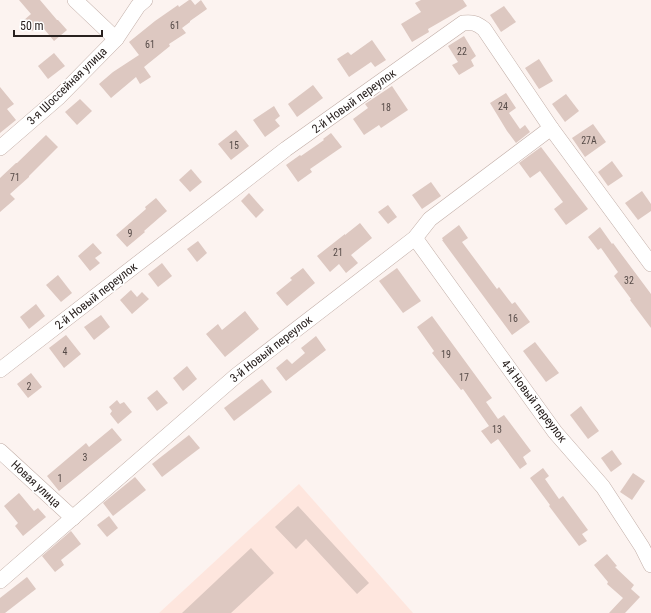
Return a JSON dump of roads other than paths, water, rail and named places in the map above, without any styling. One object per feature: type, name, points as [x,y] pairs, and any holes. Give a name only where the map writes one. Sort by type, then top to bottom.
[{"type":"street","points":[[76,0],[116,39]]},
{"type":"street","name":"3-я Шоссейная улица","points":[[0,148],[59,97],[116,39],[138,6],[145,0]]},
{"type":"street","name":"2-й Новый переулок","points":[[0,370],[286,149],[463,23],[471,22],[478,24],[484,29],[551,128],[651,264]]},
{"type":"street","name":"3-й Новый переулок","points":[[0,581],[237,375],[414,238],[430,219],[551,128]]},
{"type":"street","name":"4-й Новый переулок","points":[[414,238],[556,432],[603,487],[642,547],[651,565]]},
{"type":"street","name":"Новая улица","points":[[0,451],[73,518]]}]
